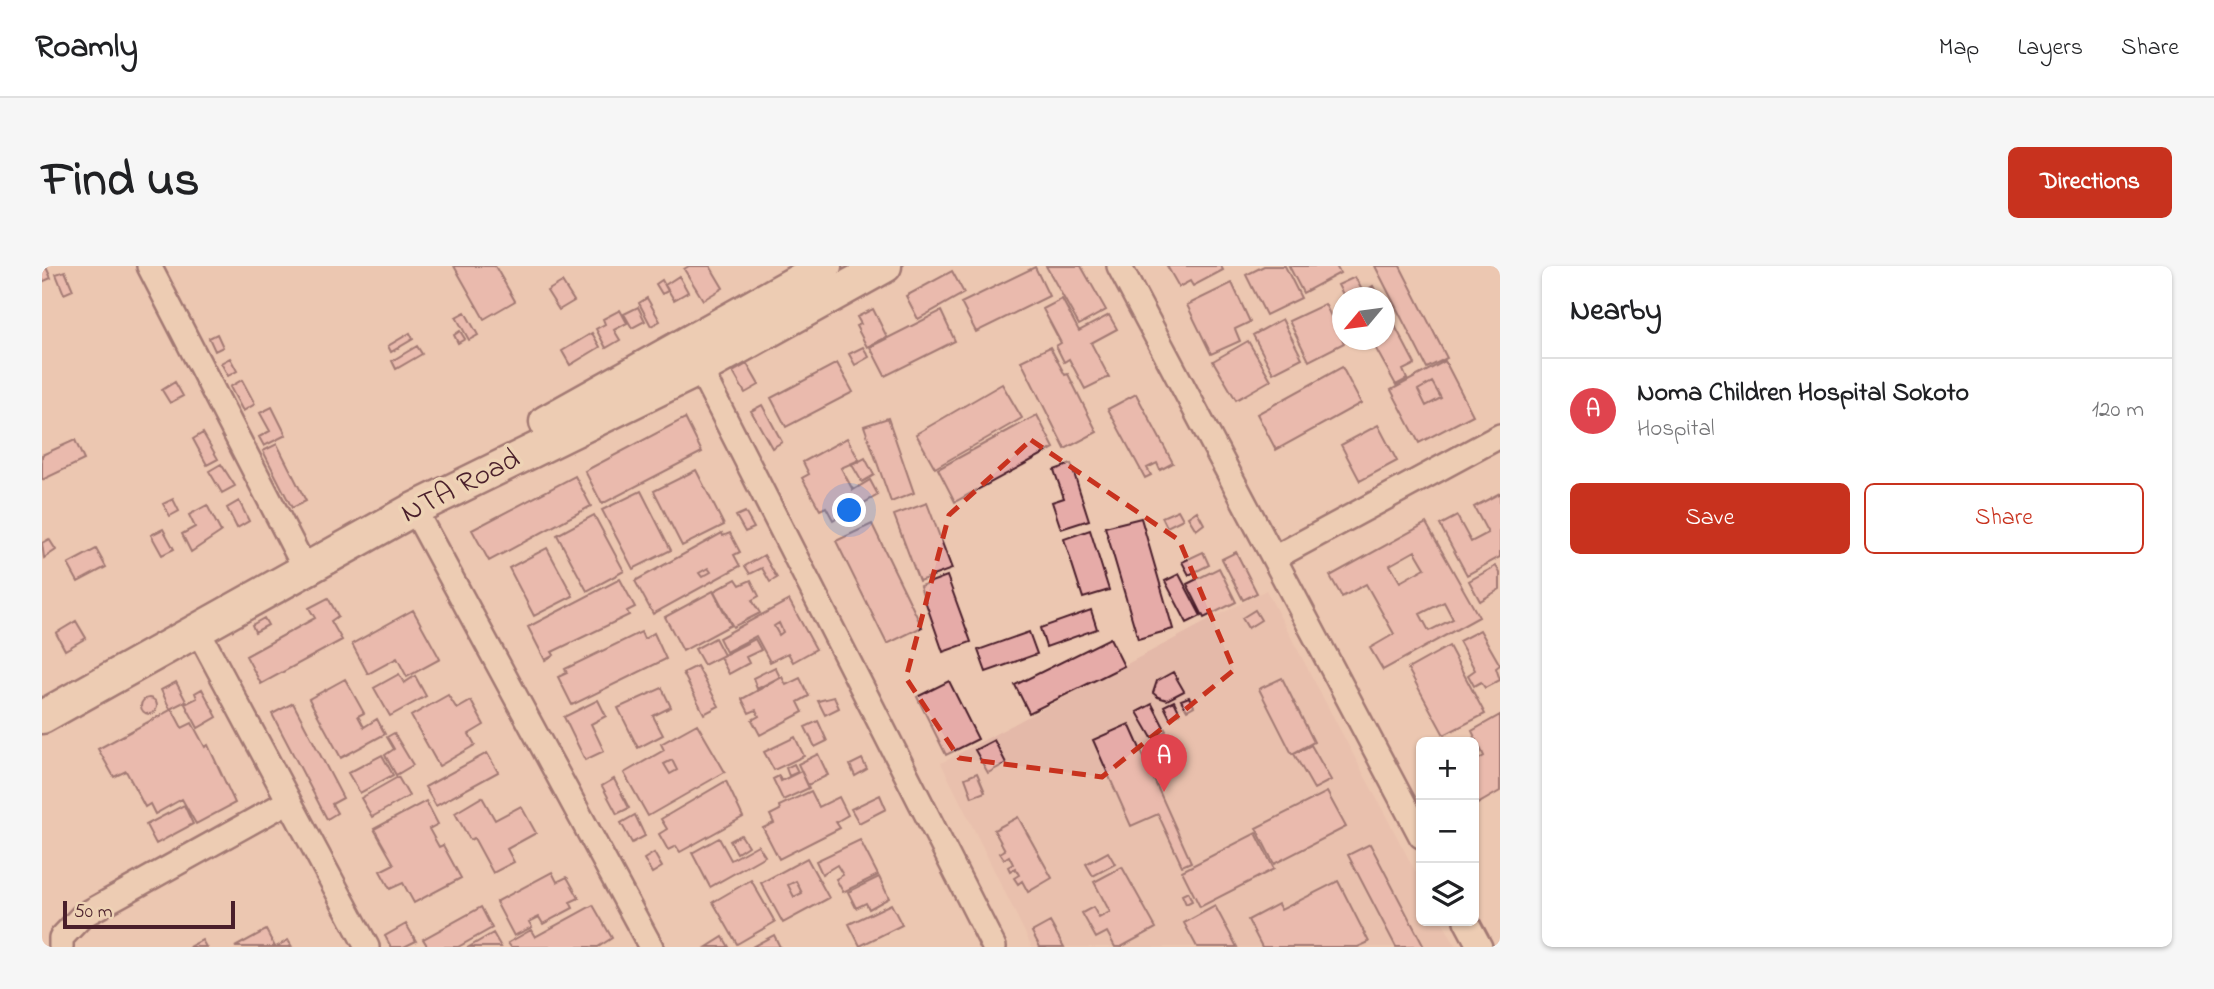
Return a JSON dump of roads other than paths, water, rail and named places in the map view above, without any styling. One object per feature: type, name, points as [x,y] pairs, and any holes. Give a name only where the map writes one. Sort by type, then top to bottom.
[{"type":"main road","name":"NTA Road","points":[[42,698],[825,266]]},
{"type":"main road","name":"NTA Road","points":[[42,716],[414,509],[700,369],[885,266]]},
{"type":"street","points":[[149,266],[299,558]]},
{"type":"street","points":[[1119,266],[1416,827]]},
{"type":"street","points":[[700,369],[994,947]]},
{"type":"street","points":[[1274,558],[1500,436]]},
{"type":"street","points":[[414,509],[651,947]]},
{"type":"street","points":[[197,629],[287,802],[367,947]]},
{"type":"street","points":[[61,947],[61,938],[92,909],[287,802]]},
{"type":"street","points":[[1469,926],[1480,947]]},
{"type":"place","name":"Noma Children Hospital Sokoto","points":[[1164,792]]}]
